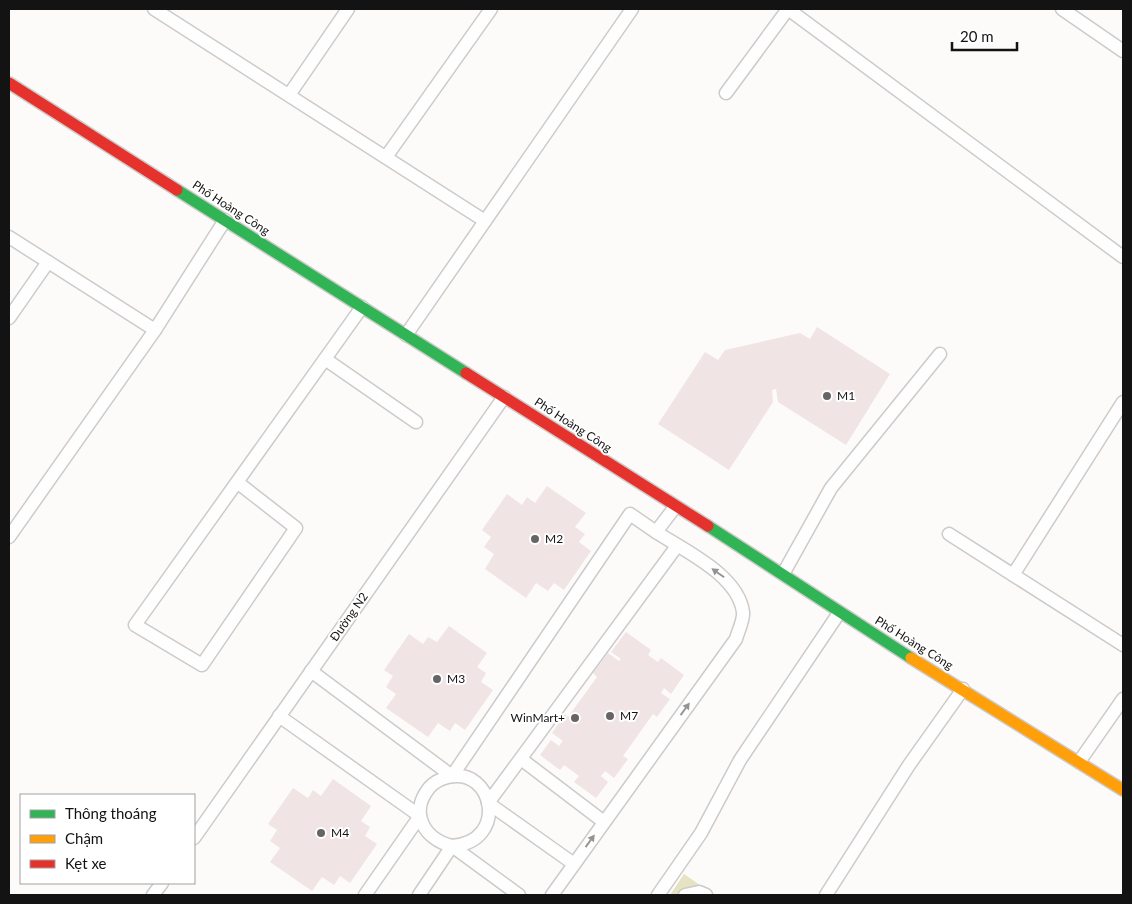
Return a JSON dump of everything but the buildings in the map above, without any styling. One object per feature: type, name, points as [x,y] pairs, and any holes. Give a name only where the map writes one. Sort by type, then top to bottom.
[{"type":"street","name":"Phố Hoàng Công","points":[[9,83],[783,574],[839,613],[1123,790]]},
{"type":"lane","points":[[154,9],[485,221]]},
{"type":"lane","points":[[289,95],[348,9]]},
{"type":"lane","points":[[386,157],[491,9]]},
{"type":"lane","points":[[406,335],[632,9]]},
{"type":"lane","points":[[726,93],[788,9],[1123,257]]},
{"type":"lane","points":[[1062,9],[1123,51]]},
{"type":"lane","points":[[9,537],[155,330],[225,220]]},
{"type":"lane","points":[[9,237],[155,330]]},
{"type":"lane","points":[[9,318],[48,262]]},
{"type":"lane","points":[[237,482],[296,528],[202,665],[135,625],[237,482],[325,359],[362,307]]},
{"type":"lane","points":[[783,574],[831,488],[940,354]]},
{"type":"lane","points":[[325,359],[416,422]]},
{"type":"lane","name":"Đường N2","points":[[195,837],[504,397]]},
{"type":"lane","points":[[1013,575],[1119,417],[1123,402]]},
{"type":"lane","points":[[656,532],[675,507]]},
{"type":"lane","points":[[452,776],[630,514],[724,576],[736,592],[743,613],[736,639],[552,895]]},
{"type":"lane","points":[[949,534],[1123,645]]},
{"type":"lane","points":[[488,803],[677,546]]},
{"type":"lane","points":[[658,895],[701,833],[740,760],[839,613]]},
{"type":"lane","points":[[311,671],[452,776]]},
{"type":"lane","points":[[826,895],[909,765],[963,689]]},
{"type":"lane","points":[[1079,762],[1123,699]]},
{"type":"lane","points":[[279,716],[420,816]]},
{"type":"lane","points":[[521,759],[604,822]]},
{"type":"lane","points":[[452,776],[464,777],[474,782],[482,789],[488,803],[488,821],[483,832],[475,840],[464,846],[440,843],[430,837],[420,816],[420,804],[432,785],[441,779],[452,776]]},
{"type":"lane","points":[[488,803],[574,864]]},
{"type":"lane","points":[[365,895],[420,816]]},
{"type":"lane","points":[[419,895],[452,846]]},
{"type":"lane","points":[[452,846],[519,895]]},
{"type":"lane","points":[[153,895],[161,884]]},
{"type":"lane","points":[[685,895],[699,892],[706,895]]},
{"type":"shaded area","points":[[684,874],[714,895],[670,895]]},
{"type":"traffic: fast","points":[[177,190],[466,373]]},
{"type":"traffic: fast","points":[[708,526],[911,658]]},
{"type":"traffic: slow","points":[[911,658],[1123,790]]},
{"type":"traffic: jam","points":[[9,83],[177,190]]},
{"type":"traffic: jam","points":[[466,373],[708,526]]},
{"type":"place","name":"M1","points":[[827,396]]},
{"type":"place","name":"M2","points":[[535,539]]},
{"type":"place","name":"M3","points":[[437,679]]},
{"type":"place","name":"M7","points":[[610,716]]},
{"type":"place","name":"WinMart+","points":[[575,718]]},
{"type":"place","name":"M4","points":[[321,833]]}]
